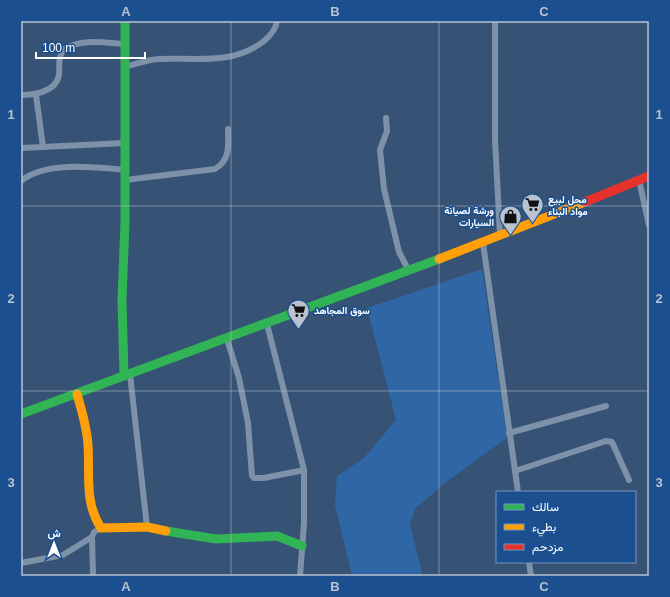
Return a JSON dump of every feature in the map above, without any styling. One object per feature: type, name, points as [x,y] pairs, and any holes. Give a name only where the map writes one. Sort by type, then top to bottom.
[{"type":"street","points":[[125,21],[125,180],[122,300],[127,375],[147,527]]},
{"type":"street","points":[[125,68],[150,60],[203,60],[244,52],[254,48],[269,36],[273,32],[277,21]]},
{"type":"street","points":[[495,21],[495,140],[500,236]]},
{"type":"street","points":[[21,95],[36,95],[50,87],[57,80],[60,56],[63,50],[69,47],[78,44],[92,43],[125,44]]},
{"type":"street","points":[[36,95],[43,147]]},
{"type":"street","points":[[386,118],[387,131],[380,150],[384,189],[399,252],[409,271]]},
{"type":"street","points":[[125,180],[215,169],[225,161],[228,154],[228,128]]},
{"type":"street","points":[[21,148],[125,143]]},
{"type":"street","points":[[21,181],[30,174],[51,168],[101,167],[125,170]]},
{"type":"street","points":[[21,414],[483,243],[649,176]]},
{"type":"street","points":[[639,180],[649,225]]},
{"type":"street","points":[[483,243],[518,491]]},
{"type":"street","points":[[267,324],[304,470],[300,576]]},
{"type":"street","points":[[227,339],[239,378],[248,423],[252,476],[254,478],[264,478],[304,470]]},
{"type":"street","points":[[77,394],[88,444],[90,506],[96,522],[101,528]]},
{"type":"street","points":[[510,432],[606,406]]},
{"type":"street","points":[[515,471],[606,441],[612,442],[629,480]]},
{"type":"street","points":[[93,576],[92,537],[94,532],[101,528],[147,527],[188,536],[216,539],[277,536],[302,546]]},
{"type":"street","points":[[21,563],[63,555],[92,537]]},
{"type":"street","points":[[529,563],[531,576]]},
{"type":"shaded area","points":[[482,269],[507,438],[446,482],[415,509],[410,525],[423,576],[352,576],[335,505],[337,476],[364,458],[396,420],[367,308]]},
{"type":"traffic: fast","points":[[124,376],[122,300],[125,222],[125,21]]},
{"type":"traffic: fast","points":[[21,414],[439,259]]},
{"type":"traffic: fast","points":[[166,531],[216,539],[277,536],[302,546]]},
{"type":"traffic: slow","points":[[439,259],[585,202]]},
{"type":"traffic: slow","points":[[77,394],[87,439],[90,498],[92,508],[101,528],[147,527],[166,531]]},
{"type":"traffic: jam","points":[[585,202],[649,176]]},
{"type":"place","name":"محل لبيع مواد البناء","points":[[533,224]]},
{"type":"place","name":"ورشة لصيانة السيارات","points":[[510,236]]},
{"type":"place","name":"سوق المجاهد","points":[[298,330]]}]
